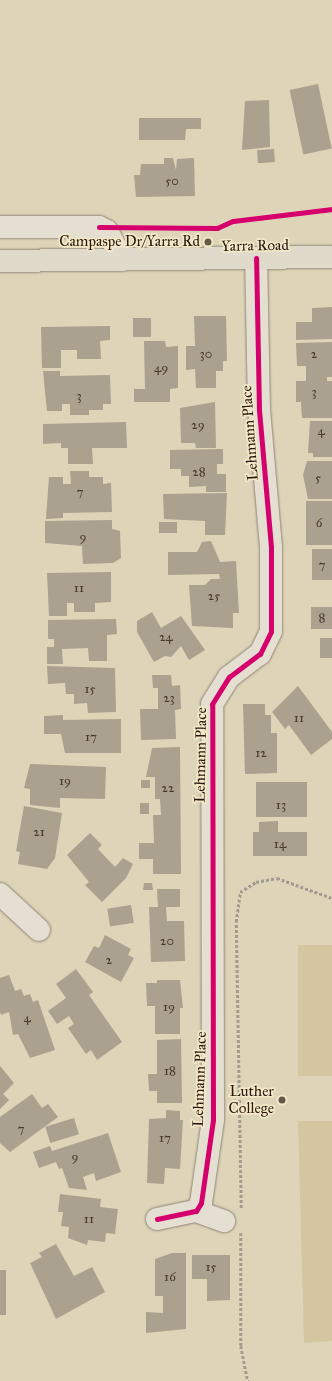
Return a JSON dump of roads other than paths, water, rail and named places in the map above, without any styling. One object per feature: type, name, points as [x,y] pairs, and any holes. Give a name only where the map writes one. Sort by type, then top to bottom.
[{"type":"main road","name":"Yarra Road","points":[[0,261],[332,257]]},
{"type":"street","points":[[0,227],[99,227],[106,231],[123,260]]},
{"type":"street","name":"Lehmann Place","points":[[196,1211],[201,1204],[213,1120],[216,1062],[211,961],[212,704],[229,677],[260,654],[271,631],[271,547],[259,410],[256,258]]},
{"type":"street","points":[[0,894],[39,930]]},
{"type":"street","points":[[156,1220],[196,1211],[235,1222]]},
{"type":"place","name":"Campaspe Dr/Yarra Rd","points":[[208,242]]},
{"type":"place","name":"Luther College","points":[[282,1100]]}]
